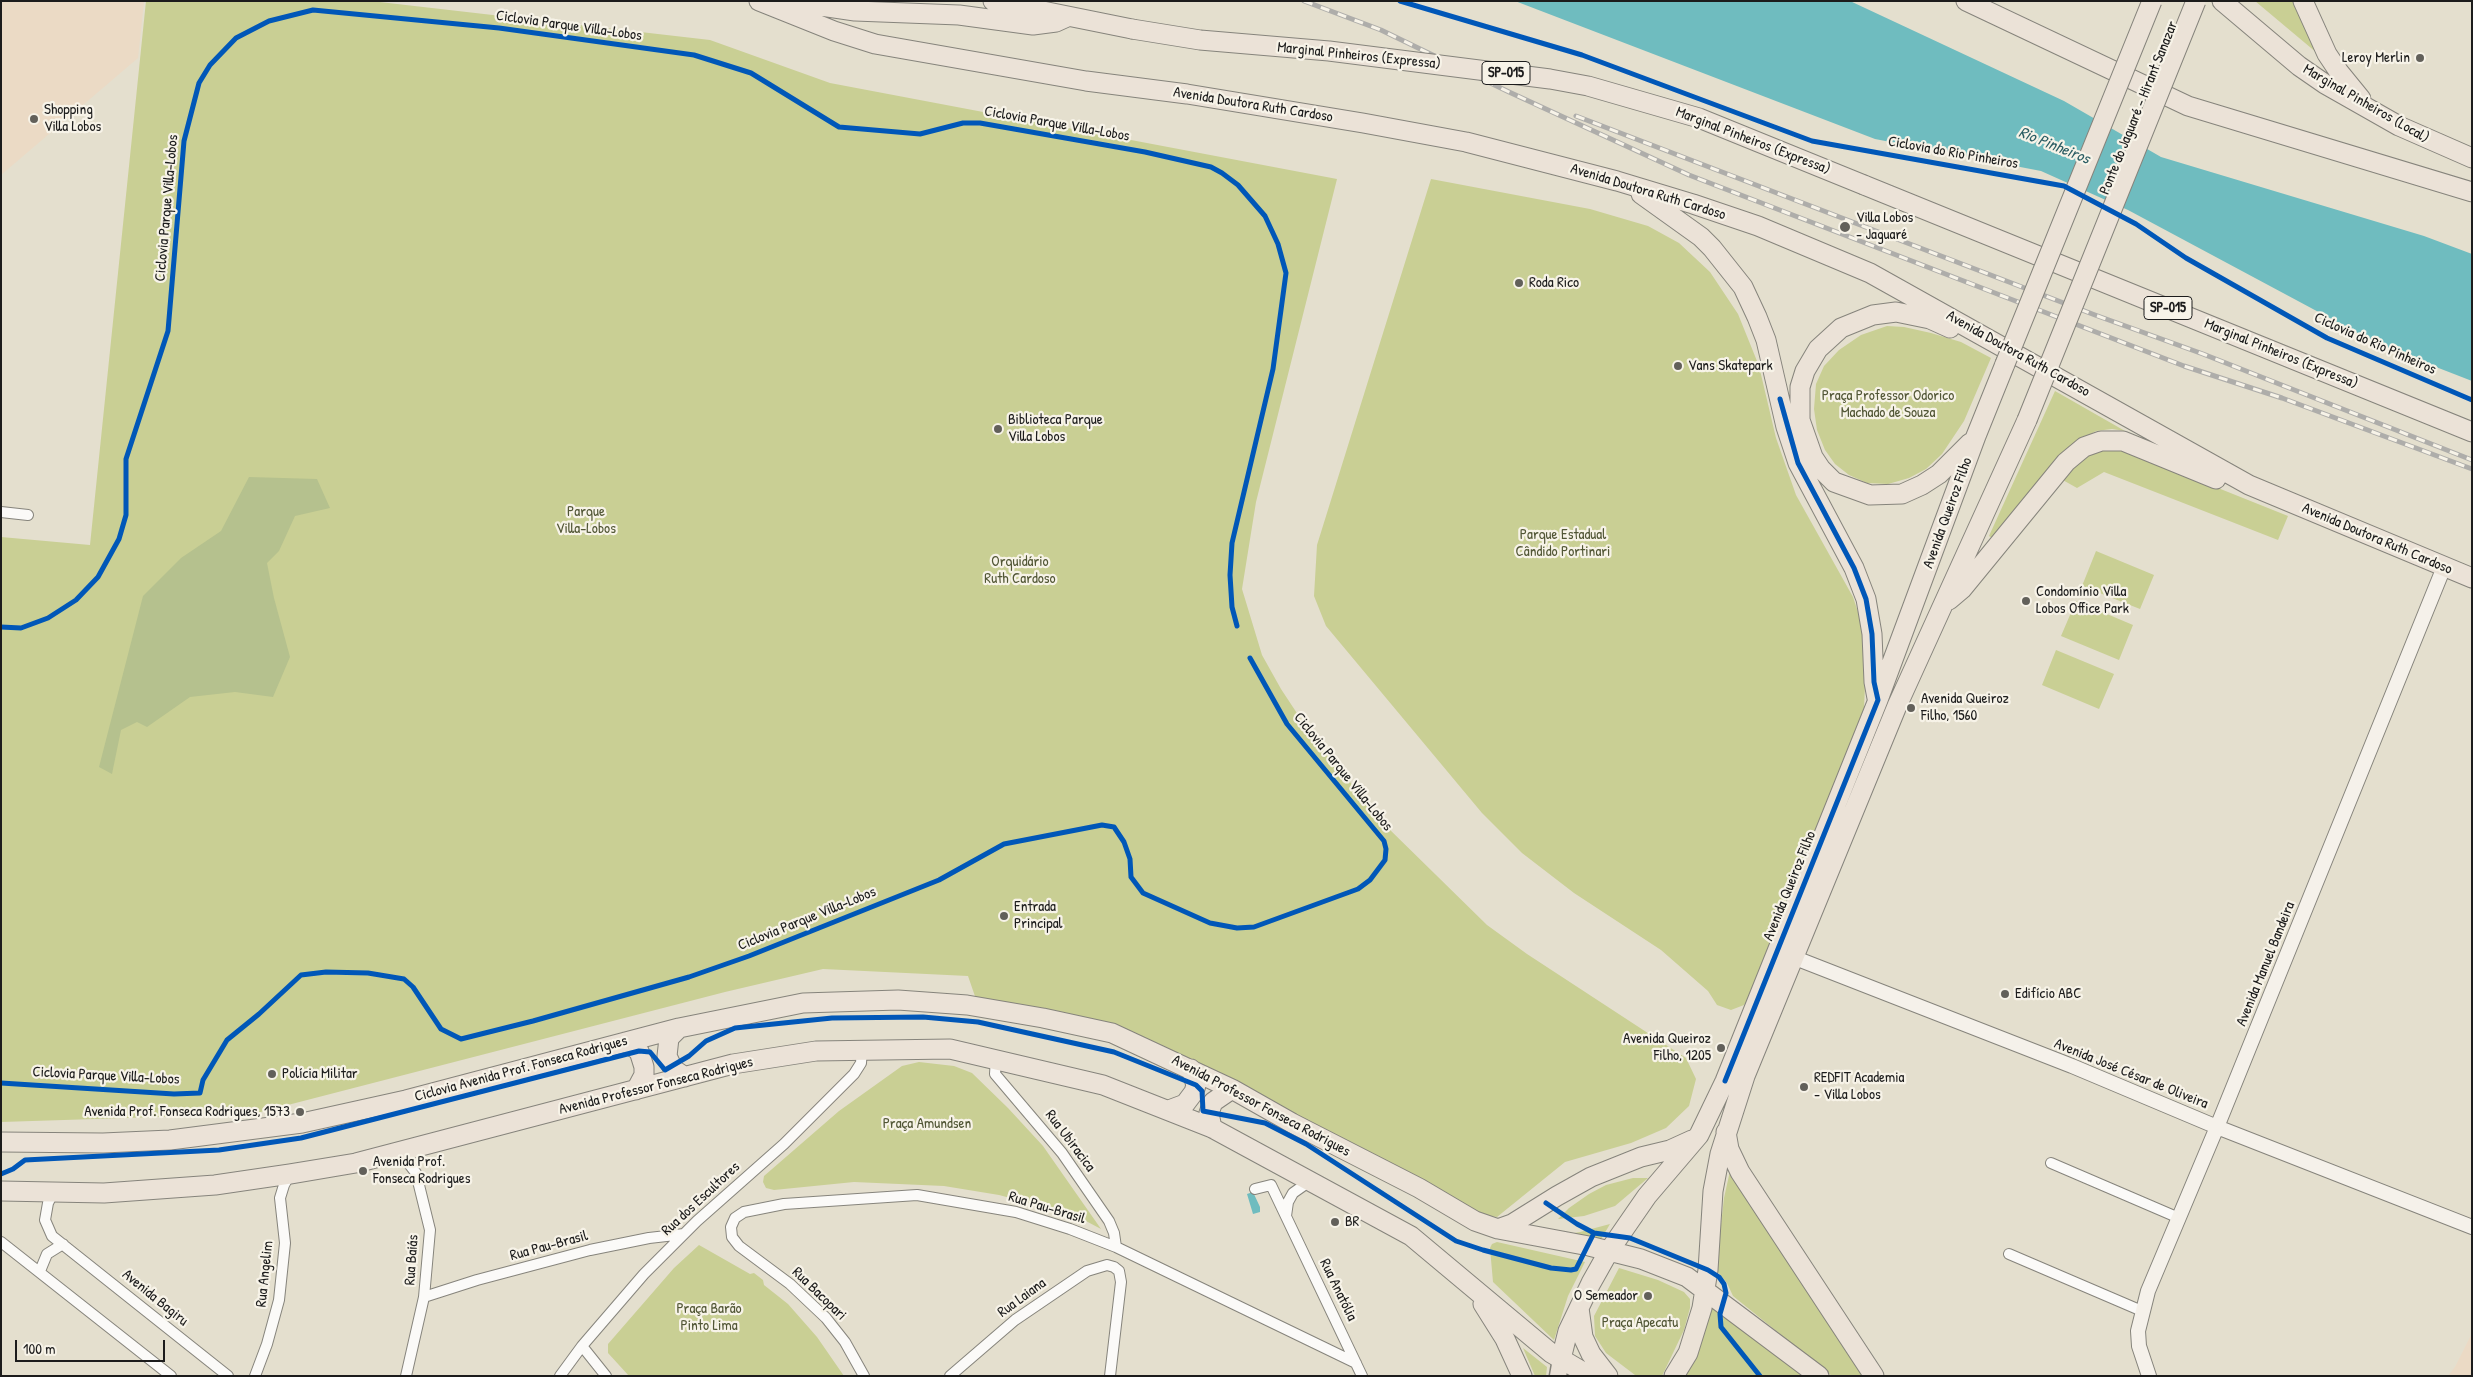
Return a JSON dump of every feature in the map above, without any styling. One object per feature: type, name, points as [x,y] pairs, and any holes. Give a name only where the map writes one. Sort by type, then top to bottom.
[{"type":"highway","name":"Avenida Doutora Ruth Cardoso","points":[[759,1],[834,31],[875,44],[1086,81],[1187,94],[1466,142],[1630,185],[1740,220],[1834,256],[1905,291],[2249,485],[2472,578]]},
{"type":"highway","points":[[787,1],[855,11],[958,16],[1033,25],[1056,22],[1067,17]]},
{"type":"highway","name":"Marginal Pinheiros (Expressa)","points":[[993,1],[1067,17],[1200,40],[1339,52],[1550,79],[1588,86],[1699,118],[2472,432]]},
{"type":"highway","points":[[1966,1],[2188,106],[2472,192]]},
{"type":"highway","name":"Ponte do Jaguaré - Hirant Sanazar","points":[[1988,407],[2152,1]]},
{"type":"highway","name":"Ponte do Jaguaré - Hirant Sanazar","points":[[2027,420],[2196,1]]},
{"type":"highway","name":"Marginal Pinheiros (Local)","points":[[2222,1],[2299,66],[2325,84],[2427,140],[2472,158]]},
{"type":"highway","points":[[2302,1],[2339,72],[2373,110]]},
{"type":"highway","points":[[1630,185],[1707,242],[1729,267],[1746,294],[1766,340],[1786,427],[1798,463],[1854,568],[1866,599],[1872,634],[1874,682],[1878,700]]},
{"type":"highway","points":[[1976,436],[1939,474],[1922,485],[1902,494],[1870,495],[1834,482],[1821,469],[1813,457],[1800,420],[1800,387],[1810,360],[1828,339],[1841,328],[1873,315],[1896,312],[1921,316],[1968,337],[1992,340]]},
{"type":"highway","name":"Avenida Queiroz Filho","points":[[1674,1376],[1695,1334],[1706,1290],[1713,1191],[1726,1132],[1786,954],[1878,700],[1988,407]]},
{"type":"highway","name":"Avenida Queiroz Filho","points":[[1560,1367],[1568,1331],[1609,1251],[1647,1196],[1699,1135],[1786,954],[2027,420]]},
{"type":"highway","points":[[1943,606],[1962,589],[2066,462],[2075,453],[2094,443],[2123,441],[2228,485],[2249,485]]},
{"type":"highway","name":"Avenida Professor Fonseca Rodrigues","points":[[1,1142],[103,1144],[170,1140],[259,1130],[388,1104],[679,1028],[803,1003],[898,1000],[966,1005],[1043,1018],[1112,1033],[1191,1068],[1232,1089],[1475,1221],[1498,1229],[1609,1251],[1664,1267],[1686,1277],[1706,1290],[1815,1373]]},
{"type":"highway","points":[[679,1028],[669,1038],[666,1050],[672,1068],[685,1077]]},
{"type":"highway","points":[[626,1042],[638,1051],[644,1066],[641,1084],[636,1090]]},
{"type":"highway","name":"Avenida Professor Fonseca Rodrigues","points":[[1,1191],[104,1193],[216,1185],[290,1174],[356,1163],[733,1064],[816,1051],[950,1049],[996,1058],[1103,1086],[1212,1128],[1412,1236],[1560,1367],[1590,1376]]},
{"type":"highway","points":[[1169,1110],[1185,1104],[1194,1092],[1196,1085],[1191,1068]]},
{"type":"highway","points":[[1212,1128],[1209,1113],[1213,1102],[1232,1089]]},
{"type":"highway","points":[[1726,1132],[1729,1148],[1740,1172],[1874,1376]]},
{"type":"highway","points":[[1498,1229],[1517,1222],[1591,1177],[1641,1157],[1670,1150],[1699,1135]]},
{"type":"highway","points":[[1475,1290],[1505,1339],[1522,1376]]},
{"type":"highway","points":[[1579,1308],[1583,1337],[1591,1354],[1608,1376]]},
{"type":"street","points":[[1,512],[28,515]]},
{"type":"street","name":"Avenida Manuel Bandeira","points":[[2148,1376],[2139,1346],[2138,1332],[2142,1311],[2444,567]]},
{"type":"street","name":"Avenida José César de Oliveira","points":[[1786,954],[2072,1066],[2217,1127],[2472,1227]]},
{"type":"street","name":"Rua dos Escultores","points":[[564,1374],[582,1346],[644,1274],[684,1234],[784,1144],[854,1074],[861,1064],[862,1049]]},
{"type":"street","name":"Rua Ubiracica","points":[[996,1058],[995,1074],[1062,1154],[1109,1220],[1114,1233],[1116,1247]]},
{"type":"street","name":"Rua Baiás","points":[[400,1151],[416,1172],[430,1230],[424,1297],[406,1376]]},
{"type":"street","points":[[2051,1163],[2179,1218]]},
{"type":"street","name":"Rua Angelim","points":[[254,1376],[267,1344],[279,1300],[285,1243],[280,1198],[290,1174]]},
{"type":"street","points":[[1286,1217],[1288,1202],[1293,1193],[1310,1181]]},
{"type":"street","name":"Rua Anatólia","points":[[1255,1189],[1271,1185],[1362,1376]]},
{"type":"street","name":"Avenida Bagiru","points":[[54,1192],[48,1203],[45,1220],[48,1230],[228,1376]]},
{"type":"street","name":"Rua Pau-Brasil","points":[[739,1246],[732,1237],[731,1227],[735,1218],[744,1212],[784,1204],[917,1196],[1016,1212],[1070,1229],[1116,1247],[1356,1363]]},
{"type":"street","name":"Rua Pau-Brasil","points":[[424,1297],[477,1280],[599,1248],[649,1238],[684,1234]]},
{"type":"street","points":[[1,1242],[171,1376]]},
{"type":"street","points":[[40,1271],[47,1254],[63,1244]]},
{"type":"street","name":"Rua Bacopari","points":[[739,1246],[790,1284],[826,1318],[845,1342],[864,1376]]},
{"type":"street","points":[[2009,1254],[2142,1311]]},
{"type":"street","name":"Rua Laiana","points":[[950,1376],[1015,1320],[1087,1271],[1107,1265],[1114,1266],[1119,1271],[1121,1282],[1110,1376]]},
{"type":"street","points":[[582,1346],[606,1376]]},
{"type":"shaded area","name":"Shopping Villa Lobos","points":[[1,1],[144,1],[138,58],[1,175]]},
{"type":"shaded area","points":[[2472,1333],[2472,1376],[2448,1376],[2455,1367]]},
{"type":"green space","name":"Parque Villa-Lobos","points":[[146,1],[371,1],[710,40],[830,83],[1337,179],[1256,502],[1242,589],[1262,655],[1281,689],[1314,739],[1384,824],[1487,925],[1527,954],[1686,1058],[1696,1079],[1689,1106],[1666,1128],[1631,1143],[1565,1162],[1497,1217],[1473,1214],[1206,1070],[1097,1020],[977,1002],[968,976],[823,969],[725,992],[253,1114],[1,1122],[1,537],[90,545]]},
{"type":"green space","points":[[2255,1],[2296,1],[2317,53]]},
{"type":"green space","name":"Parque Estadual Cândido Portinari","points":[[1431,179],[1590,209],[1648,226],[1679,243],[1710,272],[1738,314],[1759,366],[1776,438],[1796,495],[1853,597],[1864,630],[1866,664],[1864,708],[1753,990],[1744,1005],[1731,1010],[1717,1005],[1708,991],[1661,950],[1574,893],[1522,853],[1482,813],[1326,626],[1314,596],[1317,545]]},
{"type":"green space","name":"Praça Professor Odorico Machado de Souza","points":[[1887,326],[1904,327],[1961,342],[1991,358],[1964,421],[1942,454],[1926,469],[1909,478],[1888,484],[1867,483],[1849,475],[1835,464],[1825,450],[1817,430],[1814,409],[1816,384],[1824,366],[1839,350],[1861,335]]},
{"type":"green space","points":[[2055,391],[2125,431],[2112,429],[2096,431],[2071,445],[1992,538],[1989,536]]},
{"type":"green space","points":[[2118,448],[2288,516],[2278,540],[2104,472],[2077,488],[2061,479],[2087,455],[2104,449]]},
{"type":"green space","points":[[249,477],[317,479],[330,508],[295,516],[279,551],[267,563],[274,598],[290,657],[273,697],[235,692],[190,697],[147,727],[137,722],[121,730],[112,774],[99,767],[143,596],[181,558],[221,531]]},
{"type":"green space","points":[[2096,551],[2154,575],[2140,609],[2082,586]]},
{"type":"green space","points":[[2076,601],[2133,625],[2119,660],[2061,636]]},
{"type":"green space","points":[[2056,650],[2114,674],[2099,709],[2042,685]]},
{"type":"green space","name":"Praça Amundsen","points":[[919,1062],[954,1066],[972,1073],[1043,1146],[1101,1229],[1084,1220],[1048,1208],[999,1195],[944,1186],[854,1182],[774,1190],[766,1188],[763,1182],[764,1176],[839,1111],[902,1066]]},
{"type":"green space","points":[[1730,1171],[1865,1376],[1832,1376],[1733,1296],[1727,1283],[1716,1270],[1724,1198]]},
{"type":"green space","points":[[1633,1178],[1648,1178],[1615,1206],[1584,1216],[1558,1219],[1569,1208],[1589,1194],[1606,1185]]},
{"type":"green space","points":[[1610,1224],[1600,1241],[1568,1234],[1580,1232]]},
{"type":"green space","name":"Praça Apecatu","points":[[1497,1242],[1585,1262],[1568,1296],[1554,1340],[1493,1282],[1490,1248],[1492,1244]]},
{"type":"green space","name":"Praça Barão Pinto Lima","points":[[699,1245],[750,1274],[754,1273],[763,1280],[764,1285],[788,1304],[817,1337],[844,1376],[629,1376],[608,1353],[608,1344],[674,1268]]},
{"type":"green space","name":"Praça Apecatu","points":[[1619,1268],[1658,1280],[1684,1292],[1690,1299],[1690,1308],[1684,1330],[1662,1376],[1635,1375],[1606,1353],[1595,1336],[1594,1316]]},
{"type":"green space","points":[[1712,1309],[1717,1309],[1804,1376],[1686,1376],[1696,1357]]},
{"type":"green space","points":[[1523,1348],[1547,1367],[1546,1376],[1535,1376]]},
{"type":"water","name":"Rio Pinheiros","points":[[1515,1],[1850,1],[2064,101],[2161,157],[2424,236],[2472,254],[2472,381],[2382,346],[2128,210],[2041,171],[1875,139]]},
{"type":"water","points":[[1253,1192],[1260,1207],[1260,1212],[1253,1214],[1247,1194]]},
{"type":"railway","points":[[1304,1],[1381,30],[1509,92],[1689,175],[2184,366],[2282,398],[2472,469]]},
{"type":"railway","points":[[1576,116],[2095,315],[2203,354],[2472,460]]},
{"type":"cycle path","name":"Ciclovia do Rio Pinheiros","points":[[1400,1],[1582,55],[1812,141],[2064,186],[2136,224],[2186,258],[2327,338],[2472,400]]},
{"type":"cycle path","name":"Ciclovia Parque Villa-Lobos","points":[[1,627],[21,628],[48,618],[76,600],[98,577],[119,539],[126,515],[126,459],[168,331],[184,141],[199,83],[210,65],[236,38],[269,21],[313,10],[499,28],[694,55],[751,73],[839,127],[920,134],[963,123],[980,123],[1145,152],[1211,167],[1222,173],[1238,185],[1265,216],[1278,244],[1286,273],[1273,369],[1232,543],[1230,575],[1232,607],[1237,626]]},
{"type":"cycle path","points":[[1725,1081],[1878,700],[1874,682],[1872,634],[1866,599],[1854,568],[1798,463],[1780,399]]},
{"type":"cycle path","name":"Ciclovia Parque Villa-Lobos","points":[[1,1083],[174,1094],[200,1093],[203,1080],[227,1040],[259,1014],[301,975],[326,972],[368,973],[404,979],[413,987],[441,1029],[461,1039],[533,1021],[689,977],[749,956],[939,880],[1004,844],[1102,825],[1114,827],[1124,842],[1130,859],[1131,877],[1143,893],[1210,923],[1237,928],[1254,927],[1358,889],[1370,880],[1385,860],[1386,849],[1384,841],[1287,724],[1250,658]]},
{"type":"cycle path","name":"Ciclovia Avenida Prof. Fonseca Rodrigues","points":[[1,1174],[13,1169],[25,1160],[219,1150],[301,1138],[639,1051],[650,1052],[665,1070],[689,1056],[706,1041],[735,1028],[832,1018],[923,1017],[978,1022],[1114,1052],[1196,1085],[1202,1091],[1203,1111],[1265,1123],[1306,1144],[1456,1241],[1483,1250],[1551,1268],[1571,1270],[1576,1269],[1594,1233]]},
{"type":"cycle path","points":[[1546,1203],[1594,1233],[1630,1238],[1708,1270],[1719,1277],[1724,1284],[1726,1293],[1720,1314],[1721,1327],[1760,1376]]},
{"type":"place","name":"Leroy Merlin","points":[[2420,58]]},
{"type":"place","name":"Shopping Villa Lobos","points":[[34,119]]},
{"type":"place","name":"Villa Lobos - Jaguaré","points":[[1845,227]]},
{"type":"place","name":"Roda Rico","points":[[1519,283]]},
{"type":"place","name":"Vans Skatepark","points":[[1678,366]]},
{"type":"place","name":"Biblioteca Parque Villa Lobos","points":[[998,429]]},
{"type":"place","name":"Condomínio Villa Lobos Office Park","points":[[2026,601]]},
{"type":"place","name":"Avenida Queiroz Filho, 1560","points":[[1911,708]]},
{"type":"place","name":"Entrada Principal","points":[[1004,916]]},
{"type":"place","name":"Edifício ABC","points":[[2005,994]]},
{"type":"place","name":"Avenida Queiroz Filho, 1205","points":[[1721,1048]]},
{"type":"place","name":"Polícia Militar","points":[[272,1074]]},
{"type":"place","name":"REDFIT Academia - Villa Lobos","points":[[1804,1087]]},
{"type":"place","name":"Avenida Prof. Fonseca Rodrigues, 1573","points":[[300,1112]]},
{"type":"place","name":"Avenida Prof. Fonseca Rodrigues","points":[[363,1171]]},
{"type":"place","name":"BR","points":[[1335,1222]]},
{"type":"place","name":"O Semeador","points":[[1648,1296]]},
{"type":"park label","name":"Orquidário Ruth Cardoso","points":[[1020,570]]}]
